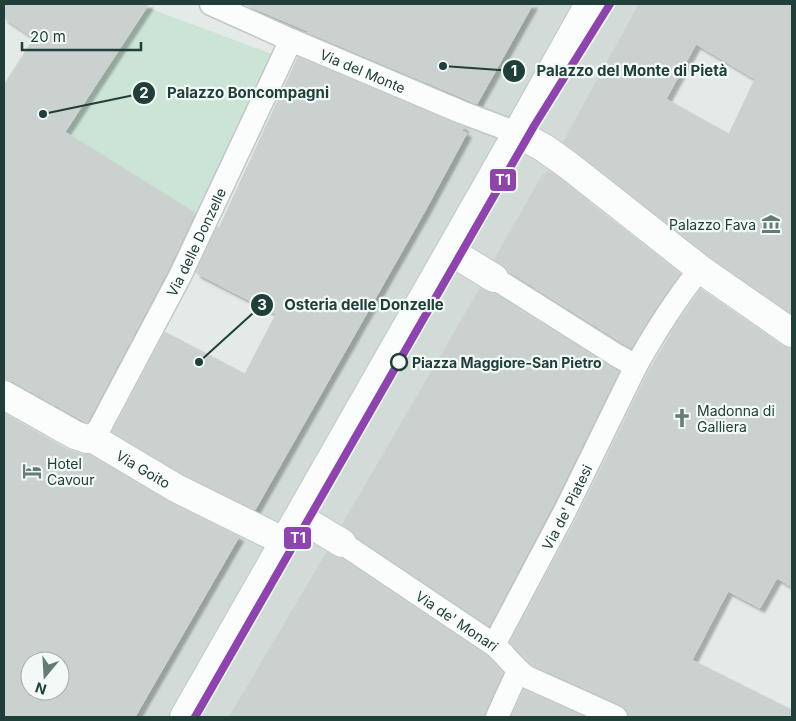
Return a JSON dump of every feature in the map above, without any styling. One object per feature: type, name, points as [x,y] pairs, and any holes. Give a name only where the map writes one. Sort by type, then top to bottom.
[{"type":"street","points":[[184,717],[518,133],[589,4]]},
{"type":"street","points":[[518,133],[568,165],[700,269],[792,333]]},
{"type":"street","points":[[450,251],[494,278]]},
{"type":"street","name":"Via Goito","points":[[4,395],[75,435],[87,439],[92,438],[176,488],[285,542]]},
{"type":"street","name":"Via de' Monari","points":[[299,517],[342,543]]},
{"type":"lane","name":"Via del Monte","points":[[211,4],[461,112],[518,133]]},
{"type":"lane","name":"Via delle Donzelle","points":[[92,438],[100,427],[180,276],[291,40]]},
{"type":"lane","name":"Via de' Piatesi","points":[[494,645],[566,511],[636,366],[680,296],[700,269]]},
{"type":"lane","points":[[494,278],[636,366]]},
{"type":"lane","name":"Via de' Monari","points":[[342,543],[494,645],[504,653],[518,671],[527,677],[616,717]]},
{"type":"lane","points":[[497,717],[518,671]]},
{"type":"shaded area","points":[[471,4],[709,4],[494,356],[279,717],[32,717],[27,714],[46,701],[70,701],[70,653],[128,608],[382,155]]},
{"type":"green space","points":[[146,7],[272,54],[196,214],[101,155],[37,175]]},
{"type":"building","points":[[4,4],[149,4],[65,132],[195,213],[168,270],[87,423],[12,381],[4,379],[4,85],[34,38],[4,18]]},
{"type":"building","points":[[244,4],[533,4],[477,104]]},
{"type":"building","points":[[639,4],[792,4],[792,314],[709,256],[563,142]],"holes":[[[696,44],[755,79],[729,134],[666,99]]]},
{"type":"building","points":[[298,57],[464,127],[462,131],[467,133],[425,211],[255,510],[183,474],[112,432],[165,332],[245,374],[276,314],[196,273],[217,227],[219,228]]},
{"type":"building","points":[[548,170],[680,273],[631,348],[508,271],[503,265],[494,260],[543,174],[545,175]]},
{"type":"building","points":[[480,288],[494,294],[619,371],[553,505],[489,626],[356,537],[342,525]]},
{"type":"building","points":[[701,289],[783,346],[792,348],[792,587],[777,578],[760,608],[728,591],[692,660],[792,710],[792,717],[629,717],[627,710],[621,705],[534,666],[510,642],[577,517],[648,372],[677,323]]},
{"type":"building","points":[[4,413],[67,449],[82,454],[89,454],[168,501],[239,537],[135,717],[4,717]]},
{"type":"building","points":[[327,552],[342,559],[486,655],[493,662],[503,673],[484,717],[229,717]]},
{"type":"building","points":[[524,690],[585,717],[511,717]]},
{"type":"transit line","name":"T1","points":[[195,717],[534,126],[610,4]]},
{"type":"place","name":"Palazzo del Monte di Pietà","points":[[443,66]]},
{"type":"place","name":"Palazzo Boncompagni","points":[[43,114]]},
{"type":"place","name":"Palazzo Fava","points":[[771,224]]},
{"type":"place","name":"Osteria delle Donzelle","points":[[199,362]]},
{"type":"place","name":"Piazza Maggiore-San Pietro","points":[[399,362]]},
{"type":"place","name":"Madonna di Galliera","points":[[682,418]]},
{"type":"place","name":"Hotel Cavour","points":[[32,471]]}]
